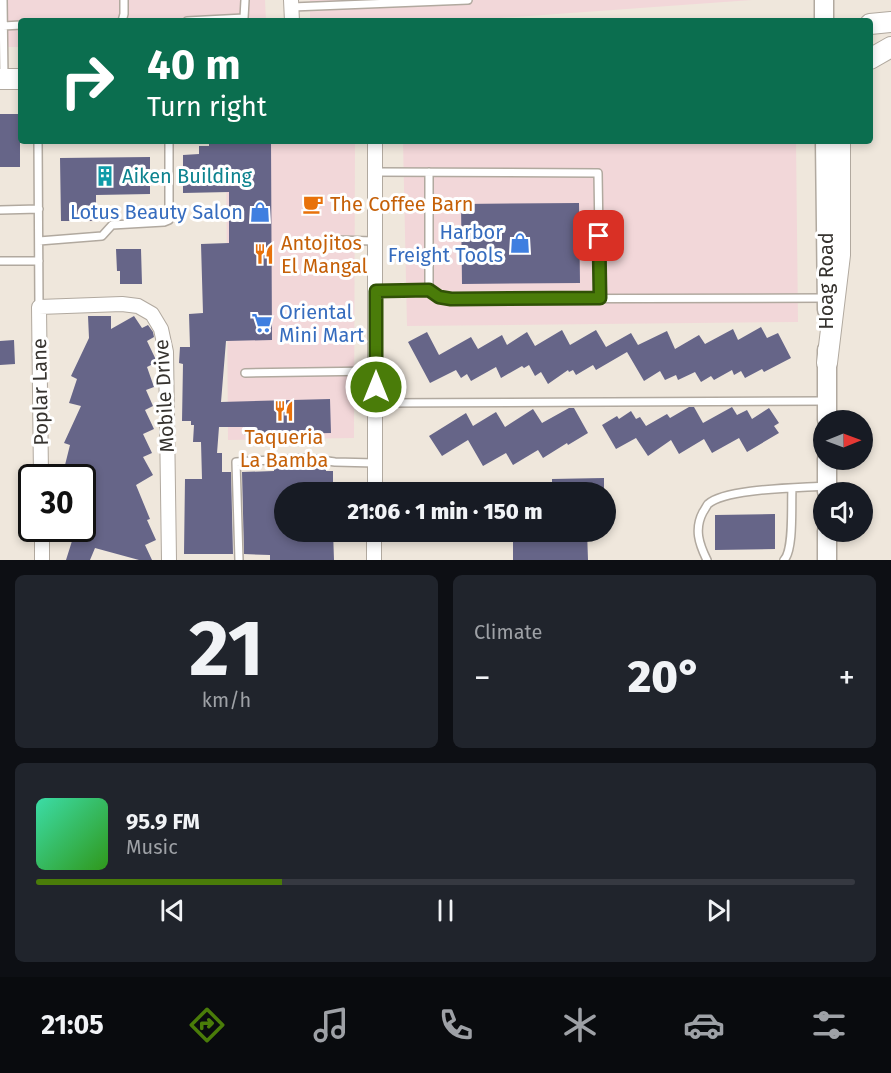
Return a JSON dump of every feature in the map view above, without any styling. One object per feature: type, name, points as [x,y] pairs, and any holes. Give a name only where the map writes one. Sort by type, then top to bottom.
[{"type":"main road","points":[[873,24],[891,22]]},
{"type":"main road","points":[[873,57],[891,47]]},
{"type":"main road","points":[[827,363],[840,255],[840,144]]},
{"type":"street","points":[[824,0],[824,18]]},
{"type":"street","points":[[375,144],[375,482]]},
{"type":"street","name":"Hoag Road","points":[[825,144],[828,410]]},
{"type":"street","name":"Mobile Drive","points":[[39,307],[122,304],[138,306],[152,314],[161,329],[166,352],[169,560]]},
{"type":"street","name":"Poplar Lane","points":[[39,307],[41,464]]},
{"type":"street","points":[[42,542],[42,560]]},
{"type":"street","points":[[374,542],[374,560]]},
{"type":"street","points":[[827,542],[827,560]]},
{"type":"lane","points":[[3,0],[8,79]]},
{"type":"lane","points":[[123,18],[124,0]]},
{"type":"lane","points":[[244,18],[245,0]]},
{"type":"lane","points":[[292,9],[468,0]]},
{"type":"lane","points":[[3,26],[18,25]]},
{"type":"lane","points":[[38,144],[39,307]]},
{"type":"lane","points":[[39,241],[102,236],[112,225],[169,220],[169,144]]},
{"type":"lane","points":[[375,172],[598,173],[600,298]]},
{"type":"lane","points":[[429,172],[429,290]]},
{"type":"lane","points":[[0,210],[39,209]]},
{"type":"lane","points":[[333,240],[376,241]]},
{"type":"lane","points":[[0,261],[39,261]]},
{"type":"lane","points":[[376,291],[429,290],[439,297],[451,299],[827,298]]},
{"type":"lane","points":[[245,373],[376,371]]},
{"type":"lane","points":[[376,404],[828,401]]},
{"type":"lane","points":[[239,560],[236,462],[305,458],[335,462],[375,463]]},
{"type":"lane","points":[[784,560],[790,544],[792,489]]},
{"type":"lane","points":[[707,560],[697,532],[700,518],[707,504],[728,495],[813,489]]},
{"type":"shaded area","points":[[0,0],[265,0],[266,18],[18,18],[18,47],[0,47]]},
{"type":"shaded area","points":[[310,0],[752,0],[500,18],[310,18]]},
{"type":"shaded area","points":[[226,144],[355,144],[354,438],[228,440]]},
{"type":"shaded area","points":[[403,144],[796,144],[798,322],[407,326]]},
{"type":"building","points":[[0,114],[18,114],[20,167],[0,167]]},
{"type":"building","points":[[209,144],[271,144],[272,340],[226,341],[221,402],[330,399],[331,433],[244,435],[244,427],[219,427],[217,453],[222,453],[222,472],[231,472],[233,554],[184,554],[185,479],[202,479],[201,442],[193,442],[194,425],[191,425],[191,421],[182,421],[183,364],[179,363],[180,347],[190,347],[189,314],[203,313],[201,244],[229,243],[229,192],[183,193],[183,155],[199,154],[199,146],[209,146]]},
{"type":"building","name":"Aiken Building","points":[[150,157],[150,194],[96,195],[96,221],[61,221],[60,158]]},
{"type":"building","name":"Harbor Freight Tools","points":[[579,203],[580,283],[462,284],[461,204]]},
{"type":"building","points":[[116,249],[141,249],[142,284],[120,284]]},
{"type":"building","points":[[88,316],[111,316],[111,329],[134,316],[142,328],[148,325],[153,332],[154,337],[147,341],[157,362],[147,367],[154,387],[146,390],[153,406],[145,410],[154,429],[143,434],[152,453],[143,457],[153,475],[136,485],[156,540],[145,545],[152,560],[139,560],[95,548],[90,560],[66,560],[72,542],[96,542],[96,464],[65,464],[70,445],[64,443],[81,406],[69,403],[77,379],[71,376],[89,338]]},
{"type":"building","points":[[761,327],[767,338],[778,333],[791,358],[764,372],[762,369],[745,378],[741,371],[734,375],[732,370],[714,380],[711,376],[701,382],[695,372],[678,380],[676,375],[665,380],[660,371],[644,381],[627,352],[596,370],[593,365],[576,375],[573,370],[569,372],[568,370],[548,384],[541,372],[535,376],[529,365],[524,368],[522,366],[501,378],[496,367],[471,381],[467,374],[461,378],[456,370],[430,383],[408,342],[427,332],[439,355],[471,337],[478,349],[502,335],[507,345],[527,332],[535,346],[562,330],[570,345],[596,330],[606,347],[631,333],[638,345],[667,331],[675,349],[699,335],[705,344],[733,329],[738,340]]},
{"type":"building","points":[[14,340],[15,364],[0,365],[0,341]]},
{"type":"building","points":[[689,407],[694,407],[703,423],[732,407],[737,415],[747,410],[752,419],[769,408],[779,423],[774,426],[779,433],[747,452],[739,438],[712,453],[704,439],[679,454],[671,440],[648,456],[636,438],[616,449],[602,425],[617,416],[619,419],[631,411],[636,419],[640,417],[646,426],[667,414],[670,418]]},
{"type":"building","points":[[569,408],[574,408],[588,433],[543,458],[538,450],[513,465],[506,453],[483,466],[468,440],[442,456],[429,436],[466,413],[473,426],[496,412],[505,427],[533,409],[542,423]]},
{"type":"building","points":[[274,465],[312,465],[326,466],[326,471],[333,471],[333,482],[274,482],[274,542],[333,542],[334,560],[270,560],[270,555],[244,554],[242,472],[274,471]]},
{"type":"building","points":[[604,478],[604,482],[552,482],[552,479]]},
{"type":"building","points":[[775,514],[775,549],[715,550],[715,515]]},
{"type":"building","points":[[513,542],[587,542],[588,560],[513,560]]},
{"type":"place","name":"Aiken Building","points":[[105,176]]},
{"type":"place","name":"The Coffee Barn","points":[[313,204]]},
{"type":"place","name":"Lotus Beauty Salon","points":[[260,212]]},
{"type":"place","name":"Harbor Freight Tools","points":[[520,243]]},
{"type":"place","name":"Antojitos El Mangal","points":[[264,254]]},
{"type":"place","name":"Oriental Mini Mart","points":[[262,323]]},
{"type":"place","name":"Taqueria La Bamba","points":[[284,411]]},
{"type":"route","points":[[376,387],[376,291],[429,290],[439,297],[451,299],[600,298],[599,236]]}]
